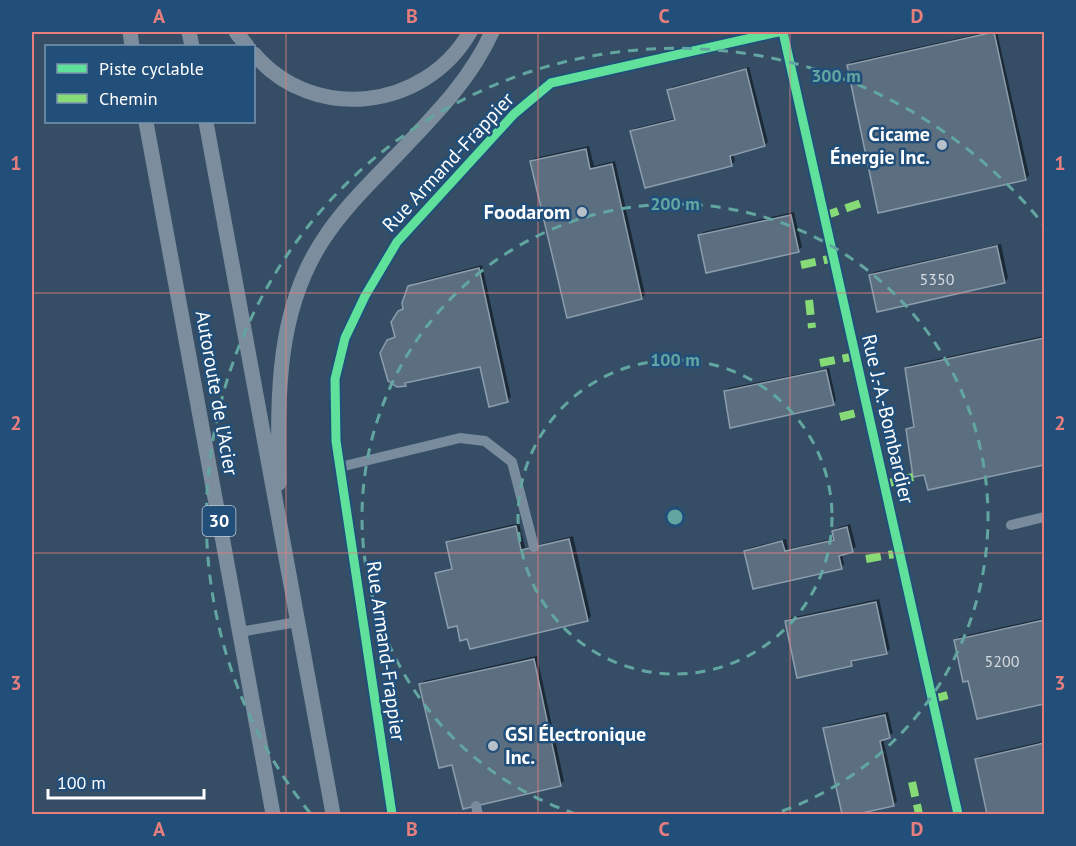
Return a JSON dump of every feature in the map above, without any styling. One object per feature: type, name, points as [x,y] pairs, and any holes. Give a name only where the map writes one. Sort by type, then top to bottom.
[{"type":"highway","points":[[236,32],[246,45]]},
{"type":"highway","points":[[255,55],[277,76],[300,88],[331,98],[367,99],[399,93],[430,76],[456,53],[470,32]]},
{"type":"highway","points":[[280,528],[279,382],[285,334],[300,285],[314,255],[332,227],[457,91],[478,61],[492,32]]},
{"type":"highway","name":"Autoroute de l'Acier","points":[[146,123],[273,814]]},
{"type":"highway","name":"Autoroute de l'Acier","points":[[206,123],[333,814]]},
{"type":"street","name":"Rue Armand-Frappier","points":[[392,814],[336,441],[335,378],[345,338],[364,296],[397,243],[514,114],[551,83],[778,32]]},
{"type":"street","name":"Rue J.-A.-Bombardier","points":[[783,32],[958,814]]},
{"type":"street","points":[[340,467],[460,438],[485,441],[512,462],[534,548]]},
{"type":"street","points":[[1011,525],[1044,517]]},
{"type":"street","points":[[240,632],[297,622]]},
{"type":"building","name":"Cicame Énergie Inc.","points":[[994,32],[1026,180],[878,213],[847,65]]},
{"type":"building","points":[[746,69],[765,146],[730,156],[732,166],[645,188],[630,131],[675,120],[667,90]]},
{"type":"building","name":"Foodarom","points":[[586,149],[590,169],[612,164],[642,299],[567,318],[530,161]]},
{"type":"building","points":[[791,215],[799,252],[706,273],[698,235]]},
{"type":"building","points":[[997,246],[1005,283],[877,312],[869,275]]},
{"type":"building","points":[[479,268],[508,402],[489,407],[480,367],[405,383],[406,386],[397,387],[388,381],[380,353],[387,340],[395,337],[391,322],[398,311],[403,309],[402,303],[408,286]]},
{"type":"building","points":[[1044,338],[1044,465],[928,490],[924,475],[913,477],[906,429],[914,427],[905,368]]},
{"type":"building","points":[[826,370],[834,405],[730,428],[724,391]]},
{"type":"building","points":[[516,526],[521,550],[569,539],[588,621],[470,649],[467,639],[460,641],[457,626],[448,628],[435,573],[452,569],[446,542]]},
{"type":"building","points":[[847,527],[853,552],[839,556],[842,569],[753,589],[744,551],[782,541],[785,551],[834,540],[832,531]]},
{"type":"building","points":[[876,602],[887,654],[851,661],[852,666],[797,678],[785,621]]},
{"type":"building","points":[[1044,620],[1044,704],[977,719],[968,681],[963,682],[954,640]]},
{"type":"building","name":"GSI Électronique Inc.","points":[[534,659],[561,786],[463,809],[452,765],[439,768],[419,684]]},
{"type":"building","points":[[885,715],[890,738],[880,741],[894,806],[857,814],[842,814],[823,728]]},
{"type":"building","points":[[1044,743],[1044,813],[987,814],[975,759]]},
{"type":"marked path","points":[[824,216],[861,203]]},
{"type":"marked path","points":[[801,265],[834,258]]},
{"type":"marked path","points":[[809,300],[812,328]]},
{"type":"marked path","points":[[820,363],[856,356]]},
{"type":"marked path","points":[[840,417],[868,410]]},
{"type":"marked path","points":[[885,484],[913,477]]},
{"type":"marked path","points":[[866,559],[900,553]]},
{"type":"marked path","points":[[933,699],[955,693]]},
{"type":"marked path","points":[[912,782],[919,814]]},
{"type":"cycle path","points":[[392,814],[336,441],[335,379],[345,338],[365,296],[397,242],[514,114],[551,83],[778,32]]},
{"type":"cycle path","points":[[783,32],[958,814]]},
{"type":"place","name":"Cicame Énergie Inc.","points":[[942,145]]},
{"type":"place","name":"Foodarom","points":[[582,212]]},
{"type":"place","name":"GSI Électronique Inc.","points":[[493,746]]}]
